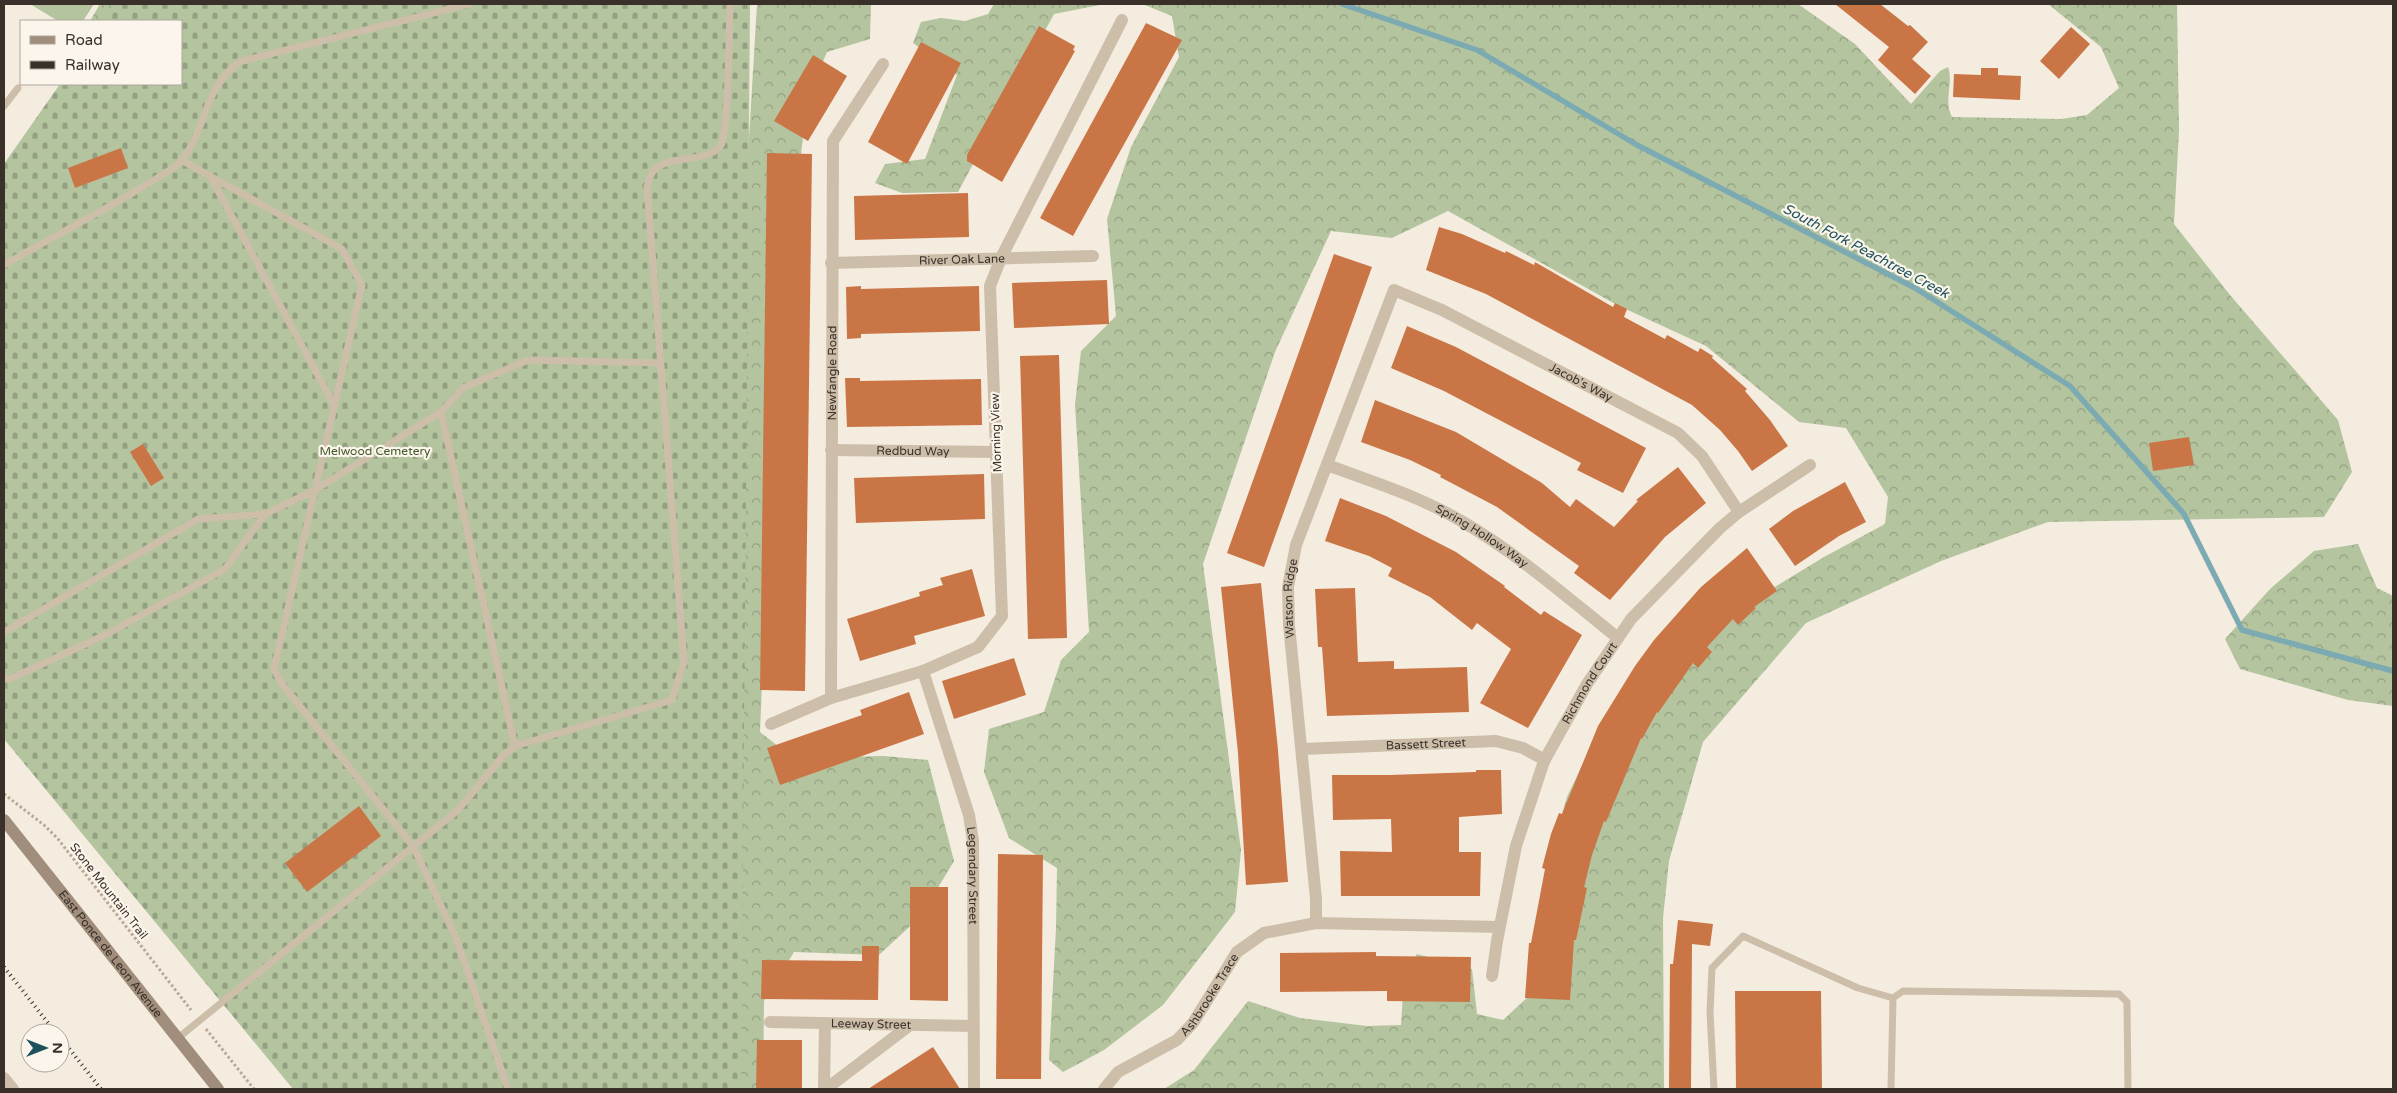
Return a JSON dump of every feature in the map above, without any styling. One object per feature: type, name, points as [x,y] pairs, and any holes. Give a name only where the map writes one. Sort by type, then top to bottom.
[{"type":"main road","name":"East Ponce de Leon Avenue","points":[[4,820],[218,1089]]},
{"type":"street","name":"Morning View","points":[[771,724],[831,698],[923,671],[978,647],[1002,616],[990,286],[1001,258],[1122,20]]},
{"type":"street","name":"Newfangle Road","points":[[831,698],[832,141],[883,64]]},
{"type":"street","name":"River Oak Lane","points":[[831,263],[1093,256]]},
{"type":"street","name":"Watson Ridge","points":[[1316,923],[1316,899],[1289,625],[1288,587],[1296,545],[1394,290]]},
{"type":"street","name":"Jacob's Way","points":[[1394,290],[1442,310],[1678,434],[1702,456],[1739,512]]},
{"type":"street","name":"Redbud Way","points":[[831,450],[996,452]]},
{"type":"street","name":"Spring Hollow Way","points":[[1327,465],[1411,495],[1464,522],[1509,554],[1618,638]]},
{"type":"street","name":"Richmond Court","points":[[1492,976],[1499,928],[1516,846],[1545,760],[1587,684],[1631,619],[1720,528],[1739,512],[1810,465]]},
{"type":"street","name":"Legendary Street","points":[[923,671],[969,815],[973,841],[972,1026],[974,1089]]},
{"type":"street","name":"Bassett Street","points":[[1302,749],[1496,741],[1523,748],[1545,760]]},
{"type":"street","name":"Ashbrooke Trace","points":[[1104,1089],[1118,1072],[1177,1040],[1193,1023],[1237,952],[1250,940],[1264,933],[1316,923],[1499,928]]},
{"type":"street","name":"Leeway Street","points":[[770,1022],[972,1026]]},
{"type":"street","points":[[825,1023],[825,1089]]},
{"type":"street","points":[[825,1089],[910,1025]]},
{"type":"street","points":[[4,1078],[13,1089]]},
{"type":"lane","points":[[4,265],[116,203],[167,172],[181,160],[197,131],[209,98],[225,74],[240,62],[469,4]]},
{"type":"lane","points":[[178,1038],[457,811],[502,757],[515,746],[672,700],[684,662],[646,187],[653,171],[666,162],[711,154],[721,145],[725,125],[730,4]]},
{"type":"lane","points":[[4,106],[18,88]]},
{"type":"lane","points":[[181,160],[342,249],[362,285],[274,668],[282,684],[413,846],[456,938],[508,1089]]},
{"type":"lane","points":[[210,176],[334,405]]},
{"type":"lane","points":[[4,632],[198,519],[265,514],[313,492],[441,412],[463,388],[528,360],[660,363]]},
{"type":"lane","points":[[441,412],[515,746]]},
{"type":"lane","points":[[4,678],[10,679],[107,634],[225,569],[265,514]]},
{"type":"lane","points":[[1714,1089],[1710,1012],[1712,968],[1743,936],[1858,988],[1893,998]]},
{"type":"lane","points":[[1893,998],[1903,991],[2119,994],[2127,1002],[2128,1089]]},
{"type":"lane","points":[[1891,1089],[1893,998]]},
{"type":"path","name":"Stone Mountain Trail","points":[[4,794],[44,825],[58,839],[191,1010]]},
{"type":"path","points":[[206,1028],[254,1089]]},
{"type":"green space","points":[[30,4],[94,4],[84,20],[56,20]]},
{"type":"green space","points":[[100,4],[143,4],[136,20],[91,20]]},
{"type":"green space","name":"Melwood Cemetery","points":[[117,4],[750,4],[741,1089],[293,1089],[4,739],[4,164],[59,85],[182,85],[182,20],[105,20]]},
{"type":"green space","points":[[757,4],[871,4],[870,39],[827,52],[807,99],[773,415],[760,732],[793,758],[884,756],[928,760],[954,861],[921,916],[879,955],[794,952],[764,1001],[763,1089],[730,1089],[746,189]]},
{"type":"green space","points":[[994,4],[1105,4],[1054,14],[958,192],[902,193],[875,183],[885,164],[925,159],[957,75],[913,43],[921,22],[941,18],[965,21],[988,14]]},
{"type":"green space","points":[[1142,4],[1798,4],[1855,44],[1911,104],[1940,71],[1948,67],[1950,80],[1948,104],[1952,117],[2061,119],[2087,115],[2119,88],[2101,47],[2048,4],[2177,4],[2179,130],[2174,224],[2230,295],[2338,420],[2352,472],[2324,517],[2048,522],[1941,561],[1806,623],[1703,742],[1669,861],[1663,918],[1664,1089],[1164,1089],[1194,1070],[1248,1001],[1300,1018],[1367,1026],[1401,1025],[1404,978],[1417,954],[1472,969],[1477,1014],[1503,1020],[1528,997],[1547,865],[1567,797],[1598,732],[1760,596],[1824,557],[1885,524],[1888,497],[1846,428],[1799,422],[1706,346],[1617,305],[1448,211],[1392,238],[1331,231],[1275,352],[1203,564],[1241,850],[1235,912],[1163,1005],[1104,1050],[1063,1072],[1049,1060],[1057,868],[1009,838],[984,772],[989,729],[1044,712],[1061,660],[1089,632],[1075,405],[1081,351],[1116,316],[1107,219],[1131,147],[1179,57],[1172,16]]},
{"type":"green space","points":[[2358,544],[2377,588],[2393,596],[2393,706],[2348,700],[2240,669],[2225,639],[2270,589],[2314,551]]},
{"type":"building","points":[[1835,4],[1880,4],[1908,26],[1910,25],[1928,42],[1912,59],[1931,76],[1915,94],[1878,60],[1889,47]]},
{"type":"building","points":[[1146,23],[1182,40],[1073,236],[1040,218]]},
{"type":"building","points":[[1039,26],[1075,46],[1073,50],[1075,51],[1002,182],[967,161],[967,155]]},
{"type":"building","points":[[2071,27],[2090,44],[2059,79],[2040,61]]},
{"type":"building","points":[[921,42],[961,63],[907,164],[868,142]]},
{"type":"building","points":[[813,55],[847,76],[808,141],[774,121]]},
{"type":"building","points":[[1981,68],[1998,68],[1998,75],[2021,76],[2020,100],[1953,97],[1954,74],[1981,75]]},
{"type":"building","points":[[121,148],[128,168],[75,188],[68,168]]},
{"type":"building","points":[[767,153],[812,154],[805,691],[760,690]]},
{"type":"building","points":[[968,193],[969,237],[855,240],[854,196]]},
{"type":"building","points":[[1439,227],[1462,234],[1505,253],[1506,251],[1534,265],[1535,262],[1613,307],[1615,303],[1627,309],[1624,317],[1665,339],[1667,335],[1698,352],[1700,348],[1713,356],[1712,358],[1747,389],[1745,391],[1770,420],[1788,446],[1752,471],[1720,430],[1692,405],[1486,294],[1426,270]]},
{"type":"building","points":[[1334,254],[1372,267],[1264,567],[1227,553]]},
{"type":"building","points":[[1107,280],[1109,324],[1014,328],[1012,283]]},
{"type":"building","points":[[861,286],[861,289],[979,286],[980,331],[861,334],[861,338],[847,339],[846,287]]},
{"type":"building","points":[[1407,326],[1456,347],[1646,448],[1623,493],[1577,470],[1581,463],[1444,391],[1391,368]]},
{"type":"building","points":[[1059,355],[1067,638],[1028,639],[1020,356]]},
{"type":"building","points":[[845,378],[860,378],[860,381],[981,379],[982,425],[847,427]]},
{"type":"building","points":[[1375,400],[1456,432],[1542,483],[1570,507],[1576,499],[1614,527],[1638,501],[1636,500],[1678,467],[1706,503],[1665,537],[1610,600],[1574,573],[1579,566],[1497,507],[1440,477],[1441,475],[1410,460],[1361,442]]},
{"type":"building","points":[[2189,437],[2194,465],[2153,471],[2149,443]]},
{"type":"building","points":[[143,444],[164,478],[151,486],[130,452]]},
{"type":"building","points":[[984,474],[985,519],[856,523],[854,478]]},
{"type":"building","points":[[1845,482],[1866,522],[1839,536],[1795,566],[1769,529],[1793,511]]},
{"type":"building","points":[[1340,498],[1386,516],[1456,552],[1505,586],[1541,615],[1544,611],[1582,635],[1528,728],[1480,703],[1511,649],[1477,623],[1472,630],[1430,597],[1388,576],[1392,568],[1369,556],[1325,541]]},
{"type":"building","points":[[1747,548],[1777,591],[1754,607],[1756,608],[1738,625],[1733,619],[1707,647],[1712,652],[1698,668],[1693,663],[1657,712],[1641,738],[1606,822],[1604,821],[1592,855],[1584,887],[1587,888],[1576,940],[1574,940],[1570,1000],[1525,998],[1529,943],[1531,943],[1545,869],[1542,868],[1551,834],[1559,813],[1562,814],[1598,726],[1635,666],[1654,640],[1701,587]]},
{"type":"building","points":[[972,569],[985,616],[914,636],[916,644],[860,661],[847,619],[920,596],[919,592],[943,585],[940,578]]},
{"type":"building","points":[[1261,583],[1278,750],[1288,882],[1246,885],[1238,753],[1221,587]]},
{"type":"building","points":[[1355,588],[1358,662],[1394,661],[1394,669],[1467,667],[1469,712],[1327,716],[1322,647],[1318,647],[1315,589]]},
{"type":"building","points":[[1014,658],[1026,695],[954,719],[942,681]]},
{"type":"building","points":[[909,692],[924,734],[780,785],[767,748],[862,715],[860,710]]},
{"type":"building","points":[[1476,770],[1501,770],[1502,814],[1459,817],[1459,852],[1481,852],[1480,896],[1341,896],[1340,851],[1392,852],[1391,819],[1333,820],[1332,775],[1390,775],[1476,772]]},
{"type":"building","points":[[359,806],[381,836],[307,892],[285,863]]},
{"type":"building","points":[[998,854],[1043,855],[1041,1079],[996,1079]]},
{"type":"building","points":[[910,887],[948,887],[948,1001],[910,1000]]},
{"type":"building","points":[[1678,920],[1713,924],[1710,946],[1692,944],[1691,1089],[1669,1089],[1670,964],[1673,964]]},
{"type":"building","points":[[862,946],[879,946],[878,1000],[761,999],[762,960],[862,961]]},
{"type":"building","points":[[1376,952],[1376,956],[1471,957],[1470,1002],[1387,1001],[1387,991],[1280,992],[1280,953]]},
{"type":"building","points":[[1735,991],[1821,991],[1822,1089],[1736,1089]]},
{"type":"building","points":[[757,1040],[802,1040],[802,1089],[756,1089]]},
{"type":"building","points":[[933,1047],[960,1089],[868,1089]]},
{"type":"waterway","name":"South Fork Peachtree Creek","points":[[1342,4],[1477,50],[1637,145],[1915,288],[2070,386],[2184,514],[2242,630],[2393,671]]},
{"type":"railway","points":[[4,967],[48,1023]]},
{"type":"railway","points":[[70,1050],[101,1089]]}]
